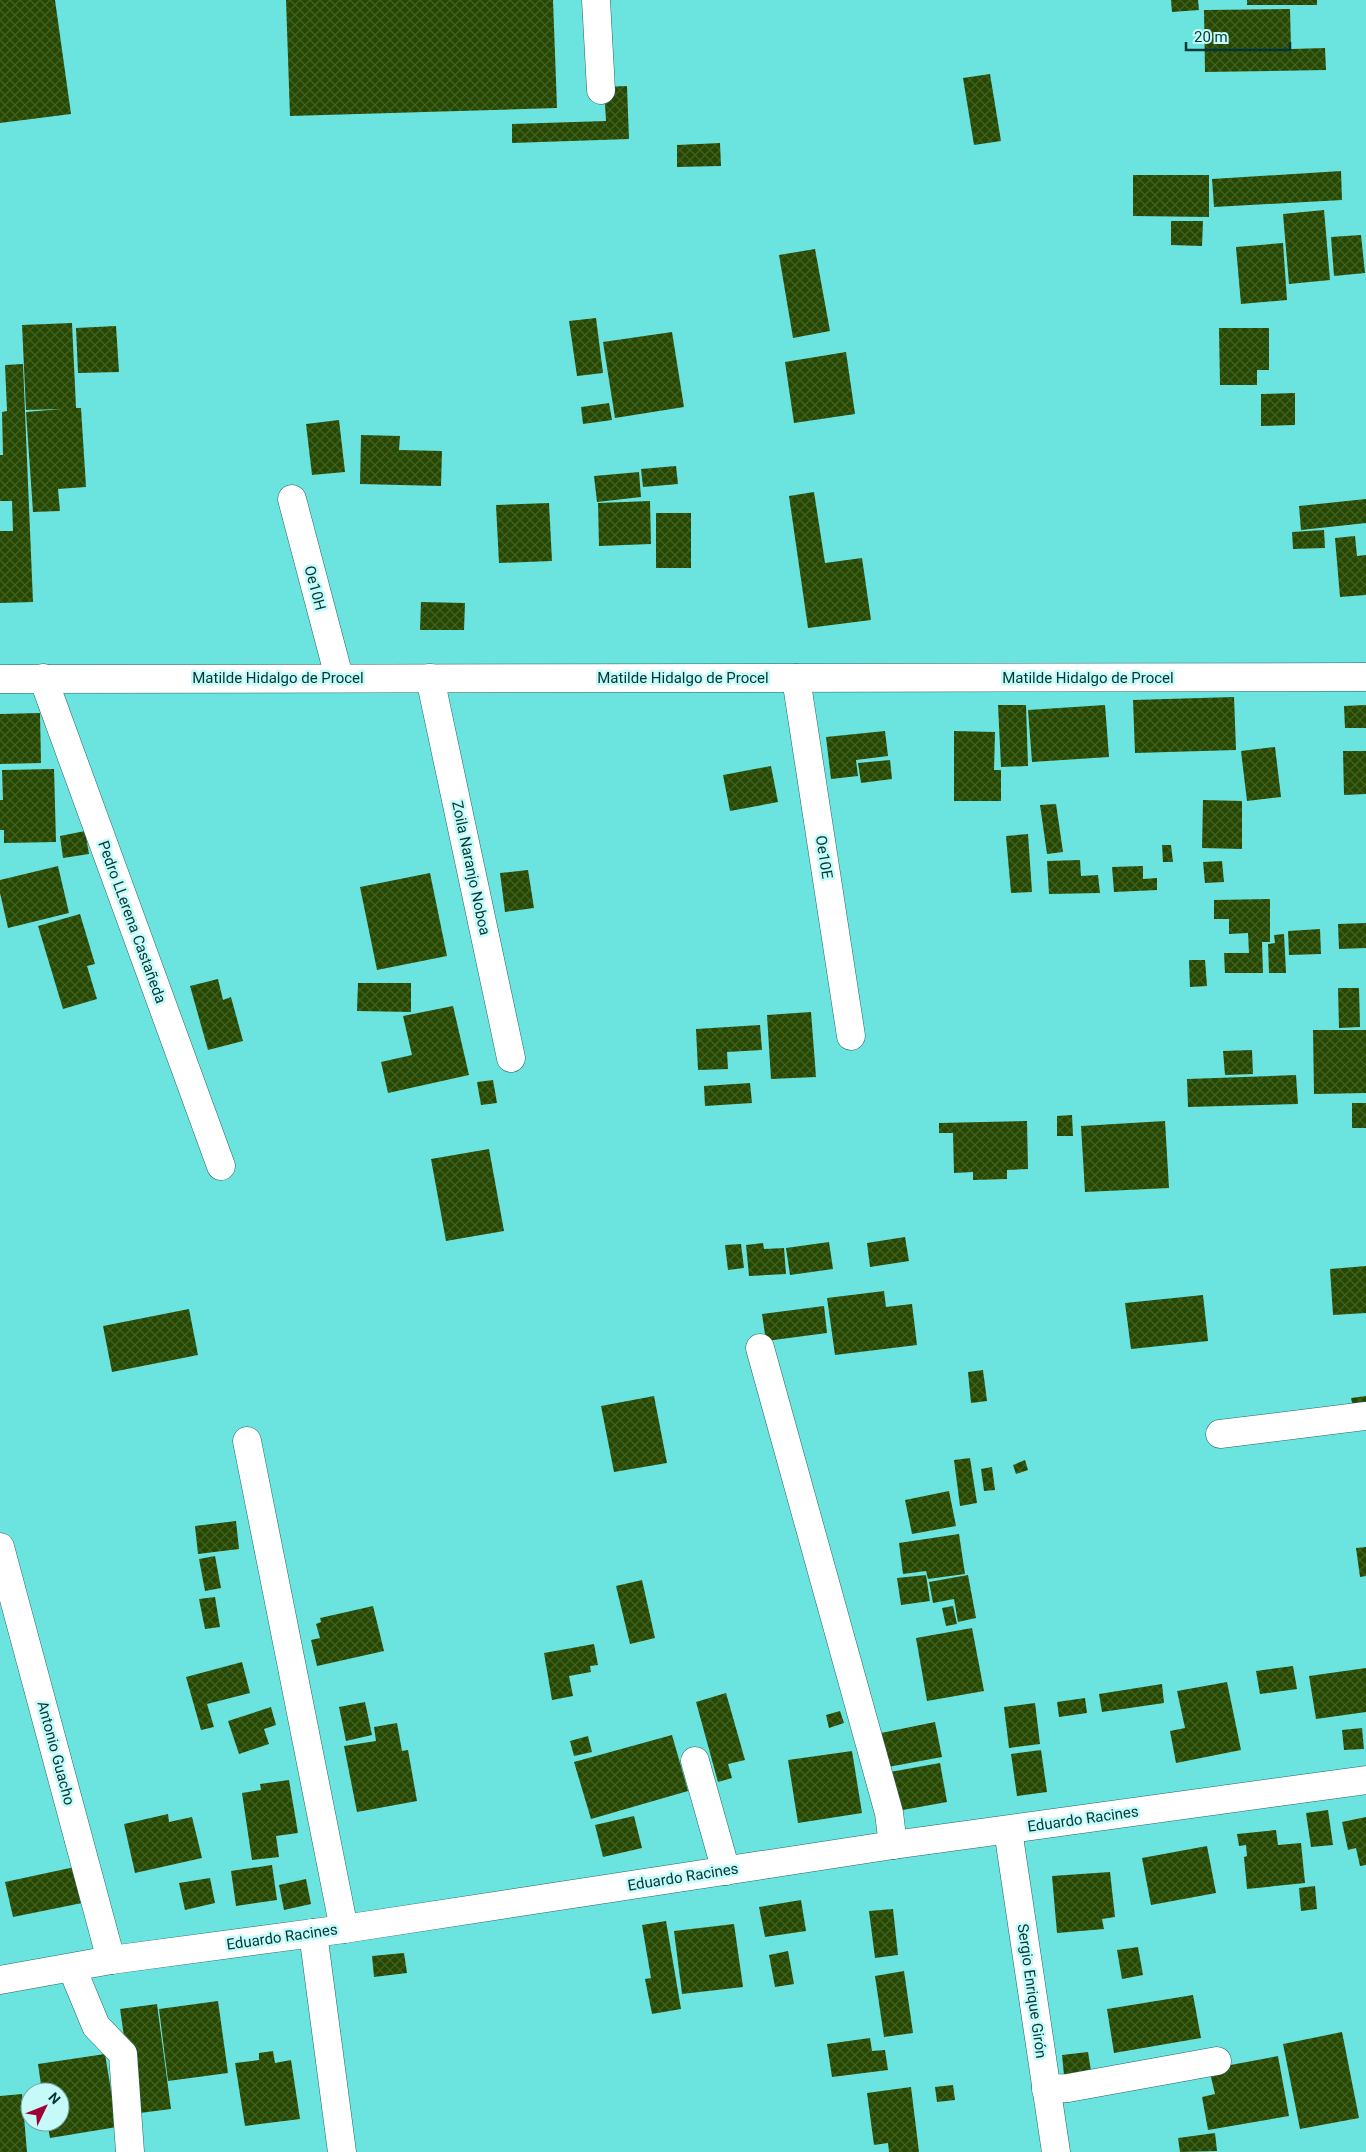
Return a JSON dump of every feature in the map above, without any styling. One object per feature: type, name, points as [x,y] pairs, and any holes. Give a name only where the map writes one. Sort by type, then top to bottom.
[{"type":"street","points":[[596,0],[601,90]]},
{"type":"street","name":"Oe10H","points":[[292,499],[339,677]]},
{"type":"street","name":"Matilde Hidalgo de Procel","points":[[0,678],[1366,677]]},
{"type":"street","name":"Pedro LLerena Castañeda","points":[[43,678],[221,1166]]},
{"type":"street","name":"Zoila Naranjo Noboa","points":[[430,678],[511,1058]]},
{"type":"street","name":"Oe10E","points":[[796,678],[852,1036]]},
{"type":"street","points":[[760,1348],[889,1813],[893,1845]]},
{"type":"street","points":[[1220,1434],[1366,1416]]},
{"type":"street","points":[[248,1441],[344,1929]]},
{"type":"street","name":"Antonio Guacho","points":[[0,1547],[112,1960]]},
{"type":"street","points":[[695,1761],[726,1871]]},
{"type":"street","name":"Eduardo Racines","points":[[0,1980],[112,1960],[344,1929],[893,1845],[1366,1780]]},
{"type":"street","name":"Sergio Enrique Girón","points":[[1008,1830],[1056,2152]]},
{"type":"street","points":[[313,1933],[342,2152]]},
{"type":"street","points":[[72,1968],[96,2026],[123,2054],[130,2152]]},
{"type":"street","points":[[1046,2089],[1068,2088],[1217,2062]]},
{"type":"building","points":[[0,0],[55,0],[71,114],[0,123]]},
{"type":"building","points":[[286,0],[553,0],[557,108],[290,116]]},
{"type":"building","points":[[1171,0],[1198,0],[1199,10],[1172,12]]},
{"type":"building","points":[[1247,0],[1317,0],[1317,5],[1247,5]]},
{"type":"building","points":[[1290,9],[1291,49],[1325,48],[1326,70],[1205,72],[1204,10]]},
{"type":"building","points":[[990,74],[1001,141],[974,145],[963,78]]},
{"type":"building","points":[[627,86],[629,139],[512,143],[512,124],[606,121],[604,87]]},
{"type":"building","points":[[720,143],[721,166],[677,167],[677,145]]},
{"type":"building","points":[[1341,171],[1342,200],[1214,207],[1212,179]]},
{"type":"building","points":[[1133,175],[1209,175],[1209,217],[1133,216]]},
{"type":"building","points":[[1324,210],[1330,280],[1289,284],[1283,214]]},
{"type":"building","points":[[1171,221],[1203,221],[1202,246],[1171,245]]},
{"type":"building","points":[[1361,235],[1365,273],[1334,276],[1331,237]]},
{"type":"building","points":[[1283,243],[1287,300],[1241,304],[1236,247]]},
{"type":"building","points":[[815,249],[830,331],[793,338],[779,255]]},
{"type":"building","points":[[596,318],[603,373],[577,376],[569,321]]},
{"type":"building","points":[[72,323],[76,408],[81,408],[86,487],[58,489],[60,511],[33,512],[26,412],[61,409],[26,410],[22,325]]},
{"type":"building","points":[[116,326],[119,372],[78,373],[76,328]]},
{"type":"building","points":[[1219,328],[1269,328],[1269,370],[1257,370],[1257,385],[1220,385]]},
{"type":"building","points":[[672,332],[684,407],[615,418],[603,342]]},
{"type":"building","points":[[846,352],[855,414],[794,423],[785,362]]},
{"type":"building","points":[[23,364],[33,602],[0,603],[0,531],[13,531],[12,501],[0,501],[0,455],[3,455],[2,412],[7,411],[5,365]]},
{"type":"building","points":[[1295,393],[1295,425],[1261,426],[1261,394]]},
{"type":"building","points":[[609,403],[612,420],[583,424],[581,407]]},
{"type":"building","points":[[339,420],[345,472],[312,475],[306,424]]},
{"type":"building","points":[[361,435],[400,436],[399,450],[442,451],[441,486],[360,484]]},
{"type":"building","points":[[676,466],[678,484],[643,487],[641,469]]},
{"type":"building","points":[[639,472],[641,497],[597,502],[594,476]]},
{"type":"building","points":[[814,492],[825,563],[862,558],[871,620],[808,628],[789,496]]},
{"type":"building","points":[[1366,499],[1366,523],[1301,530],[1299,506]]},
{"type":"building","points":[[650,501],[651,544],[599,546],[598,503]]},
{"type":"building","points":[[549,503],[552,561],[499,563],[496,505]]},
{"type":"building","points":[[656,513],[691,513],[691,568],[656,568]]},
{"type":"building","points":[[1324,530],[1325,548],[1293,549],[1292,532]]},
{"type":"building","points":[[1355,536],[1357,556],[1366,555],[1366,595],[1340,597],[1335,538]]},
{"type":"building","points":[[421,602],[465,603],[464,630],[420,630]]},
{"type":"building","points":[[1234,697],[1236,750],[1135,753],[1133,700]]},
{"type":"building","points":[[998,705],[1026,705],[1028,766],[1001,767]]},
{"type":"building","points":[[1105,705],[1109,757],[1032,762],[1028,710]]},
{"type":"building","points":[[1366,705],[1366,728],[1345,728],[1344,706]]},
{"type":"building","points":[[40,713],[41,763],[0,764],[0,714]]},
{"type":"building","points":[[885,731],[888,756],[856,760],[858,776],[831,779],[826,737]]},
{"type":"building","points":[[954,731],[995,732],[994,770],[1001,770],[1001,801],[954,801]]},
{"type":"building","points":[[1275,747],[1281,797],[1247,801],[1241,751]]},
{"type":"building","points":[[1343,751],[1366,751],[1366,794],[1344,795]]},
{"type":"building","points":[[890,760],[892,779],[861,783],[858,763]]},
{"type":"building","points":[[771,766],[778,802],[730,811],[723,775]]},
{"type":"building","points":[[54,769],[56,842],[4,843],[4,830],[0,830],[0,800],[3,800],[2,770]]},
{"type":"building","points":[[1203,800],[1242,801],[1242,849],[1202,848]]},
{"type":"building","points":[[1056,804],[1063,852],[1047,854],[1040,805]]},
{"type":"building","points":[[85,831],[89,854],[63,858],[60,836]]},
{"type":"building","points":[[1028,834],[1032,892],[1011,893],[1006,836]]},
{"type":"building","points":[[1162,845],[1171,845],[1173,862],[1163,862]]},
{"type":"building","points":[[1080,860],[1081,876],[1098,875],[1100,893],[1049,894],[1047,861]]},
{"type":"building","points":[[1222,861],[1224,882],[1205,883],[1203,862]]},
{"type":"building","points":[[58,866],[69,913],[8,928],[0,893],[0,880]]},
{"type":"building","points":[[1143,866],[1143,879],[1157,878],[1157,890],[1114,892],[1112,867]]},
{"type":"building","points":[[528,870],[534,908],[505,912],[500,873]]},
{"type":"building","points":[[430,873],[447,956],[377,970],[360,887]]},
{"type":"building","points":[[1270,899],[1270,942],[1262,942],[1263,973],[1225,973],[1224,953],[1249,953],[1248,933],[1229,934],[1229,919],[1214,919],[1214,900]]},
{"type":"building","points":[[80,914],[95,964],[87,966],[97,999],[63,1009],[38,926]]},
{"type":"building","points":[[1366,923],[1366,948],[1339,949],[1338,924]]},
{"type":"building","points":[[1320,929],[1321,954],[1289,955],[1288,931]]},
{"type":"building","points":[[1284,934],[1286,973],[1269,973],[1268,944],[1275,943],[1274,935]]},
{"type":"building","points":[[1189,960],[1205,960],[1207,986],[1190,987]]},
{"type":"building","points":[[218,979],[223,1000],[231,997],[243,1041],[208,1050],[190,986]]},
{"type":"building","points":[[358,983],[411,983],[411,1012],[357,1011]]},
{"type":"building","points":[[1338,988],[1359,988],[1360,1027],[1339,1028]]},
{"type":"building","points":[[453,1006],[469,1075],[388,1093],[381,1062],[412,1055],[403,1016]]},
{"type":"building","points":[[811,1012],[816,1077],[771,1079],[767,1015]]},
{"type":"building","points":[[760,1025],[762,1050],[727,1052],[728,1069],[698,1070],[696,1029]]},
{"type":"building","points":[[1313,1030],[1366,1030],[1366,1093],[1314,1094]]},
{"type":"building","points":[[1252,1050],[1253,1074],[1225,1075],[1223,1051]]},
{"type":"building","points":[[1296,1075],[1298,1104],[1188,1107],[1187,1079]]},
{"type":"building","points":[[493,1080],[497,1103],[481,1105],[477,1082]]},
{"type":"building","points":[[750,1083],[752,1103],[705,1106],[704,1086]]},
{"type":"building","points":[[1352,1103],[1366,1103],[1366,1128],[1352,1128]]},
{"type":"building","points":[[1072,1115],[1073,1136],[1057,1136],[1057,1116]]},
{"type":"building","points":[[1027,1121],[1028,1169],[1007,1170],[1007,1179],[973,1180],[973,1172],[954,1173],[953,1133],[939,1133],[939,1123]]},
{"type":"building","points":[[1165,1121],[1169,1188],[1085,1192],[1081,1126]]},
{"type":"building","points":[[489,1149],[504,1231],[446,1241],[431,1159]]},
{"type":"building","points":[[905,1237],[909,1261],[870,1267],[867,1243]]},
{"type":"building","points":[[829,1242],[833,1269],[790,1275],[786,1248]]},
{"type":"building","points":[[763,1243],[764,1249],[784,1248],[786,1274],[749,1276],[746,1245]]},
{"type":"building","points":[[741,1244],[744,1268],[728,1270],[725,1245]]},
{"type":"building","points":[[1366,1266],[1366,1313],[1333,1315],[1330,1269]]},
{"type":"building","points":[[884,1291],[886,1307],[912,1304],[917,1345],[835,1355],[827,1298]]},
{"type":"building","points":[[1203,1295],[1208,1341],[1131,1349],[1125,1303]]},
{"type":"building","points":[[824,1306],[827,1333],[766,1341],[762,1314]]},
{"type":"building","points":[[189,1309],[198,1355],[112,1372],[103,1326]]},
{"type":"building","points":[[983,1370],[987,1401],[971,1403],[968,1372]]},
{"type":"building","points":[[654,1396],[667,1463],[614,1472],[601,1406]]},
{"type":"building","points":[[1366,1396],[1366,1406],[1353,1408],[1351,1398]]},
{"type":"building","points":[[970,1458],[977,1503],[960,1506],[954,1460]]},
{"type":"building","points":[[1025,1460],[1028,1470],[1016,1474],[1013,1465]]},
{"type":"building","points":[[992,1467],[995,1490],[984,1491],[981,1469]]},
{"type":"building","points":[[949,1491],[956,1526],[912,1534],[905,1500]]},
{"type":"building","points":[[236,1521],[239,1549],[198,1554],[195,1526]]},
{"type":"building","points":[[959,1534],[965,1574],[928,1579],[926,1571],[903,1574],[899,1543]]},
{"type":"building","points":[[1366,1547],[1366,1576],[1360,1577],[1356,1548]]},
{"type":"building","points":[[215,1556],[221,1588],[205,1591],[199,1559]]},
{"type":"building","points":[[926,1575],[930,1601],[901,1605],[897,1578]]},
{"type":"building","points":[[968,1575],[976,1618],[958,1622],[954,1599],[933,1603],[929,1582]]},
{"type":"building","points":[[642,1580],[655,1638],[630,1644],[616,1586]]},
{"type":"building","points":[[215,1597],[220,1627],[205,1629],[199,1599]]},
{"type":"building","points":[[373,1606],[384,1651],[317,1666],[311,1640],[320,1638],[316,1624],[321,1622],[320,1618]]},
{"type":"building","points":[[953,1606],[957,1624],[946,1626],[942,1608]]},
{"type":"building","points":[[972,1628],[984,1691],[927,1701],[916,1638]]},
{"type":"building","points":[[594,1644],[598,1665],[590,1666],[591,1672],[569,1676],[573,1696],[552,1700],[544,1653]]},
{"type":"building","points":[[242,1662],[250,1693],[207,1704],[214,1727],[201,1730],[186,1677]]},
{"type":"building","points":[[1293,1666],[1297,1689],[1260,1694],[1256,1671]]},
{"type":"building","points":[[1366,1668],[1366,1712],[1316,1719],[1309,1676]]},
{"type":"building","points":[[1227,1682],[1241,1750],[1176,1763],[1170,1731],[1185,1728],[1177,1691]]},
{"type":"building","points":[[1162,1684],[1164,1703],[1102,1712],[1099,1694]]},
{"type":"building","points":[[726,1693],[745,1760],[728,1764],[732,1778],[718,1782],[696,1702]]},
{"type":"building","points":[[1085,1698],[1087,1713],[1059,1717],[1057,1702]]},
{"type":"building","points":[[365,1702],[372,1735],[346,1741],[339,1707]]},
{"type":"building","points":[[1035,1703],[1040,1744],[1009,1748],[1004,1707]]},
{"type":"building","points":[[271,1707],[276,1725],[264,1729],[269,1744],[239,1754],[228,1721]]},
{"type":"building","points":[[840,1711],[844,1723],[829,1728],[826,1715]]},
{"type":"building","points":[[935,1722],[942,1757],[888,1767],[881,1733]]},
{"type":"building","points":[[397,1723],[402,1751],[408,1750],[417,1801],[357,1812],[344,1746],[376,1741],[374,1727]]},
{"type":"building","points":[[1362,1728],[1364,1749],[1344,1750],[1342,1730]]},
{"type":"building","points":[[672,1735],[688,1791],[591,1819],[574,1762]]},
{"type":"building","points":[[588,1736],[592,1752],[574,1756],[570,1741]]},
{"type":"building","points":[[1041,1750],[1047,1792],[1017,1796],[1011,1754]]},
{"type":"building","points":[[852,1751],[862,1813],[798,1823],[788,1760]]},
{"type":"building","points":[[940,1763],[947,1802],[897,1811],[890,1772]]},
{"type":"building","points":[[289,1780],[298,1833],[276,1836],[279,1857],[252,1860],[242,1793],[261,1790],[260,1784]]},
{"type":"building","points":[[1328,1810],[1333,1845],[1311,1847],[1306,1813]]},
{"type":"building","points":[[168,1814],[169,1822],[192,1817],[202,1858],[135,1873],[124,1824]]},
{"type":"building","points":[[634,1816],[642,1848],[603,1857],[595,1825]]},
{"type":"building","points":[[1366,1817],[1366,1865],[1360,1866],[1356,1848],[1348,1850],[1342,1822]]},
{"type":"building","points":[[1276,1830],[1278,1845],[1301,1843],[1305,1883],[1247,1889],[1244,1857],[1247,1856],[1246,1845],[1239,1846],[1237,1834]]},
{"type":"building","points":[[1207,1846],[1216,1893],[1151,1905],[1142,1858]]},
{"type":"building","points":[[84,1865],[92,1901],[13,1917],[5,1882]]},
{"type":"building","points":[[272,1865],[277,1900],[236,1906],[231,1871]]},
{"type":"building","points":[[1110,1872],[1115,1917],[1102,1919],[1104,1929],[1057,1933],[1052,1876]]},
{"type":"building","points":[[210,1878],[215,1903],[185,1910],[179,1883]]},
{"type":"building","points":[[306,1879],[311,1904],[284,1910],[279,1885]]},
{"type":"building","points":[[1315,1886],[1317,1909],[1301,1911],[1299,1888]]},
{"type":"building","points":[[801,1900],[806,1931],[765,1937],[759,1907]]},
{"type":"building","points":[[893,1909],[898,1955],[875,1958],[869,1911]]},
{"type":"building","points":[[666,1921],[681,2009],[652,2014],[645,1979],[651,1978],[642,1925]]},
{"type":"building","points":[[734,1924],[743,1987],[682,1994],[674,1931]]},
{"type":"building","points":[[1138,1947],[1143,1975],[1122,1979],[1117,1950]]},
{"type":"building","points":[[788,1951],[794,1984],[775,1987],[769,1955]]},
{"type":"building","points":[[404,1953],[407,1973],[374,1977],[372,1956]]},
{"type":"building","points":[[904,1971],[913,2033],[884,2037],[875,1976]]},
{"type":"building","points":[[1193,1995],[1201,2038],[1114,2053],[1107,2009]]},
{"type":"building","points":[[218,2001],[228,2073],[168,2081],[159,2009]]},
{"type":"building","points":[[157,2004],[171,2109],[140,2113],[127,2057],[120,2009]]},
{"type":"building","points":[[1342,2032],[1359,2118],[1300,2129],[1283,2044]]},
{"type":"building","points":[[870,2038],[872,2051],[885,2050],[888,2070],[832,2077],[827,2044]]},
{"type":"building","points":[[273,2051],[275,2063],[291,2060],[300,2119],[245,2126],[235,2063],[259,2060],[259,2053]]},
{"type":"building","points":[[1088,2052],[1091,2071],[1064,2075],[1062,2055]]},
{"type":"building","points":[[105,2054],[117,2127],[50,2138],[49,2132],[70,2132],[70,2082],[41,2082],[38,2064]]},
{"type":"building","points":[[1278,2056],[1289,2116],[1208,2130],[1202,2097],[1215,2094],[1209,2069]]},
{"type":"building","points":[[953,2085],[955,2100],[937,2102],[935,2087]]},
{"type":"building","points":[[911,2087],[919,2152],[889,2152],[888,2143],[874,2145],[867,2093]]},
{"type":"building","points":[[20,2094],[20,2132],[25,2132],[27,2152],[0,2152],[0,2096]]},
{"type":"building","points":[[1215,2133],[1217,2151],[1180,2152],[1178,2138]]}]
